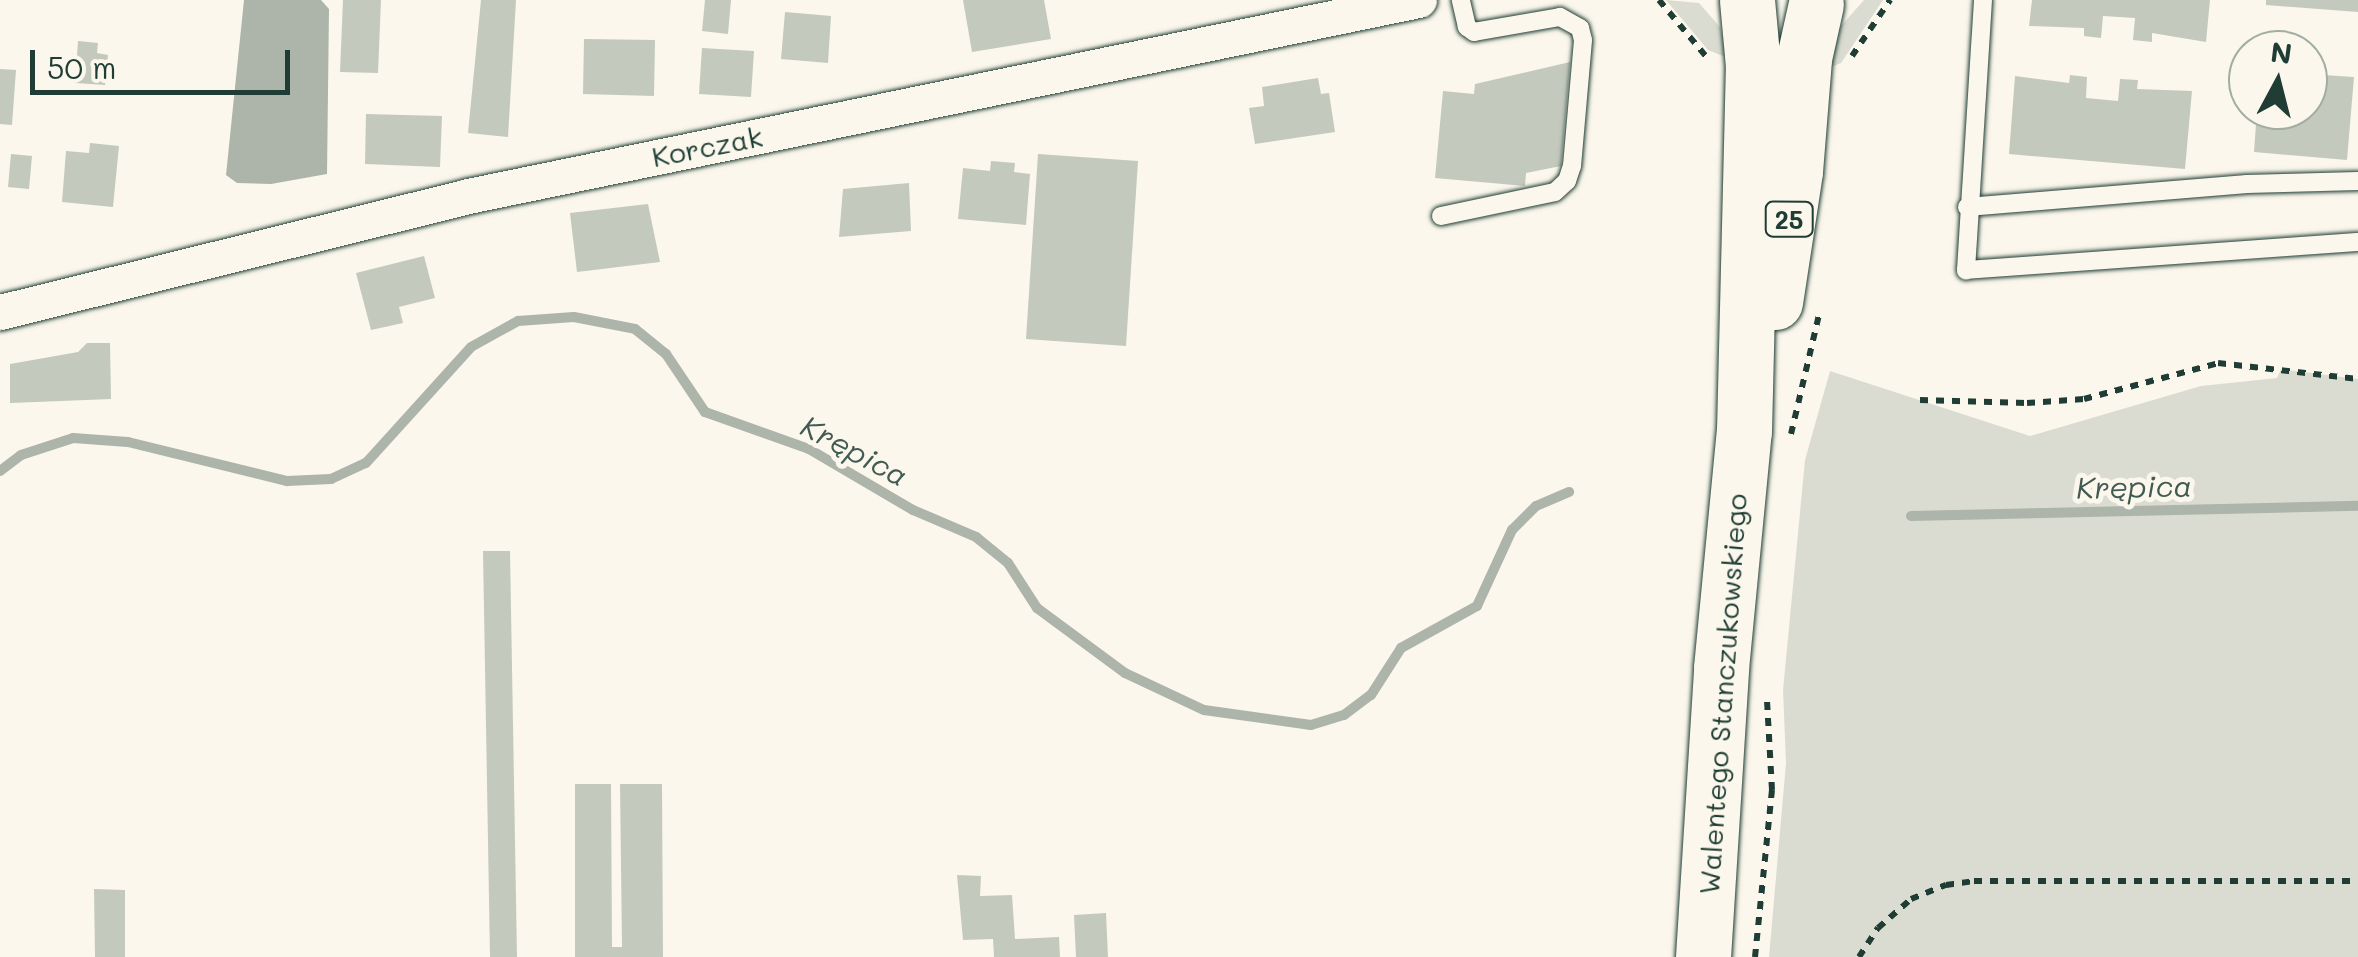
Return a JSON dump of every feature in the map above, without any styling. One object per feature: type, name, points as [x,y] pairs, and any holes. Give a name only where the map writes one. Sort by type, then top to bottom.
[{"type":"main road","name":"25","points":[[1748,0],[1792,9],[1820,2]]},
{"type":"main road","name":"Walentego Stanczukowskiego","points":[[1748,0],[1766,436]]},
{"type":"main road","name":"Walentego Stanczukowskiego","points":[[1703,957],[1722,668],[1766,436],[1804,58],[1820,2]]},
{"type":"street","name":"Korczak","points":[[0,312],[468,196],[1419,0]]},
{"type":"lane","points":[[1441,216],[1555,192],[1567,181],[1572,166],[1580,28],[1560,17],[1474,32],[1467,27],[1461,0]]},
{"type":"lane","points":[[1983,0],[1966,270],[2358,242]]},
{"type":"lane","points":[[1967,207],[2247,184],[2358,181]]},
{"type":"path","points":[[1848,62],[1890,0]]},
{"type":"path","points":[[1766,436],[1820,308]]},
{"type":"path","points":[[1920,400],[2028,404],[2084,399],[2218,363],[2358,380]]},
{"type":"path","points":[[1755,957],[1764,903],[1773,776],[1765,684]]},
{"type":"path","points":[[1860,957],[1878,928],[1911,899],[1946,885],[1974,880],[2358,881]]},
{"type":"shaded area","points":[[244,0],[321,0],[329,9],[327,174],[271,184],[237,183],[226,175]]},
{"type":"shaded area","points":[[1666,0],[1699,3],[1720,27],[1728,58],[1708,50]]},
{"type":"shaded area","points":[[1864,0],[1883,0],[1841,63],[1831,67],[1833,35]]},
{"type":"shaded area","points":[[2281,369],[2358,379],[2358,957],[1769,957],[1786,763],[1783,690],[1805,460],[1830,371],[2030,436],[2201,386],[2277,378]]},
{"type":"building","points":[[343,0],[381,0],[378,73],[340,72]]},
{"type":"building","points":[[481,0],[516,0],[508,137],[468,133]]},
{"type":"building","points":[[705,0],[731,0],[728,34],[702,31]]},
{"type":"building","points":[[963,0],[1044,0],[1051,39],[972,52]]},
{"type":"building","points":[[2032,0],[2210,0],[2206,42],[2152,33],[2152,42],[2133,40],[2135,18],[2103,16],[2101,38],[2084,36],[2084,28],[2029,26]]},
{"type":"building","points":[[2266,0],[2358,0],[2358,12],[2266,5]]},
{"type":"building","points":[[785,12],[831,16],[828,63],[781,59]]},
{"type":"building","points":[[584,39],[655,40],[654,96],[583,94]]},
{"type":"building","points":[[78,41],[98,43],[97,53],[108,55],[105,85],[75,83]]},
{"type":"building","points":[[702,48],[754,51],[751,97],[699,94]]},
{"type":"building","points":[[1570,62],[1561,166],[1526,173],[1525,186],[1435,178],[1443,91],[1474,94],[1475,84]]},
{"type":"building","points":[[0,69],[16,70],[12,125],[0,124]]},
{"type":"building","points":[[2070,75],[2087,77],[2086,98],[2118,101],[2120,79],[2138,80],[2137,89],[2192,91],[2185,169],[2009,154],[2015,76],[2069,83]]},
{"type":"building","points":[[2328,75],[2354,77],[2347,160],[2254,152],[2256,130],[2328,130]]},
{"type":"building","points":[[1318,78],[1321,94],[1329,93],[1335,132],[1255,144],[1249,108],[1264,106],[1262,87]]},
{"type":"building","points":[[366,114],[442,116],[440,167],[365,164]]},
{"type":"building","points":[[90,143],[119,146],[113,207],[62,202],[66,151],[89,153]]},
{"type":"building","points":[[11,154],[32,156],[29,189],[8,187]]},
{"type":"building","points":[[1038,154],[1138,161],[1126,346],[1026,339]]},
{"type":"building","points":[[991,161],[1015,163],[1014,172],[1030,174],[1026,225],[958,219],[963,168],[990,171]]},
{"type":"building","points":[[909,183],[911,231],[839,237],[843,189]]},
{"type":"building","points":[[648,204],[660,262],[577,272],[570,213]]},
{"type":"building","points":[[424,256],[435,298],[399,307],[403,323],[371,330],[356,273]]},
{"type":"building","points":[[87,343],[110,343],[111,399],[10,403],[10,364],[78,352]]},
{"type":"building","points":[[483,551],[510,551],[517,957],[490,957]]},
{"type":"building","points":[[575,784],[611,784],[612,947],[622,947],[620,784],[662,784],[663,957],[575,957]]},
{"type":"building","points":[[957,875],[981,876],[980,896],[1012,895],[1015,939],[1059,937],[1060,957],[994,957],[993,939],[963,940]]},
{"type":"building","points":[[94,889],[125,890],[125,957],[95,957]]},
{"type":"building","points":[[1106,913],[1108,957],[1076,957],[1074,915]]},
{"type":"waterway","name":"Krępica","points":[[0,471],[21,455],[73,438],[128,442],[287,481],[331,479],[366,463],[471,347],[518,321],[574,317],[635,329],[666,354],[705,412],[809,449],[913,510],[976,537],[1008,563],[1037,608],[1125,673],[1204,710],[1311,725],[1344,715],[1371,695],[1401,648],[1477,606],[1512,530],[1536,506],[1569,492]]},
{"type":"waterway","name":"Krępica","points":[[1911,516],[2358,506]]}]
